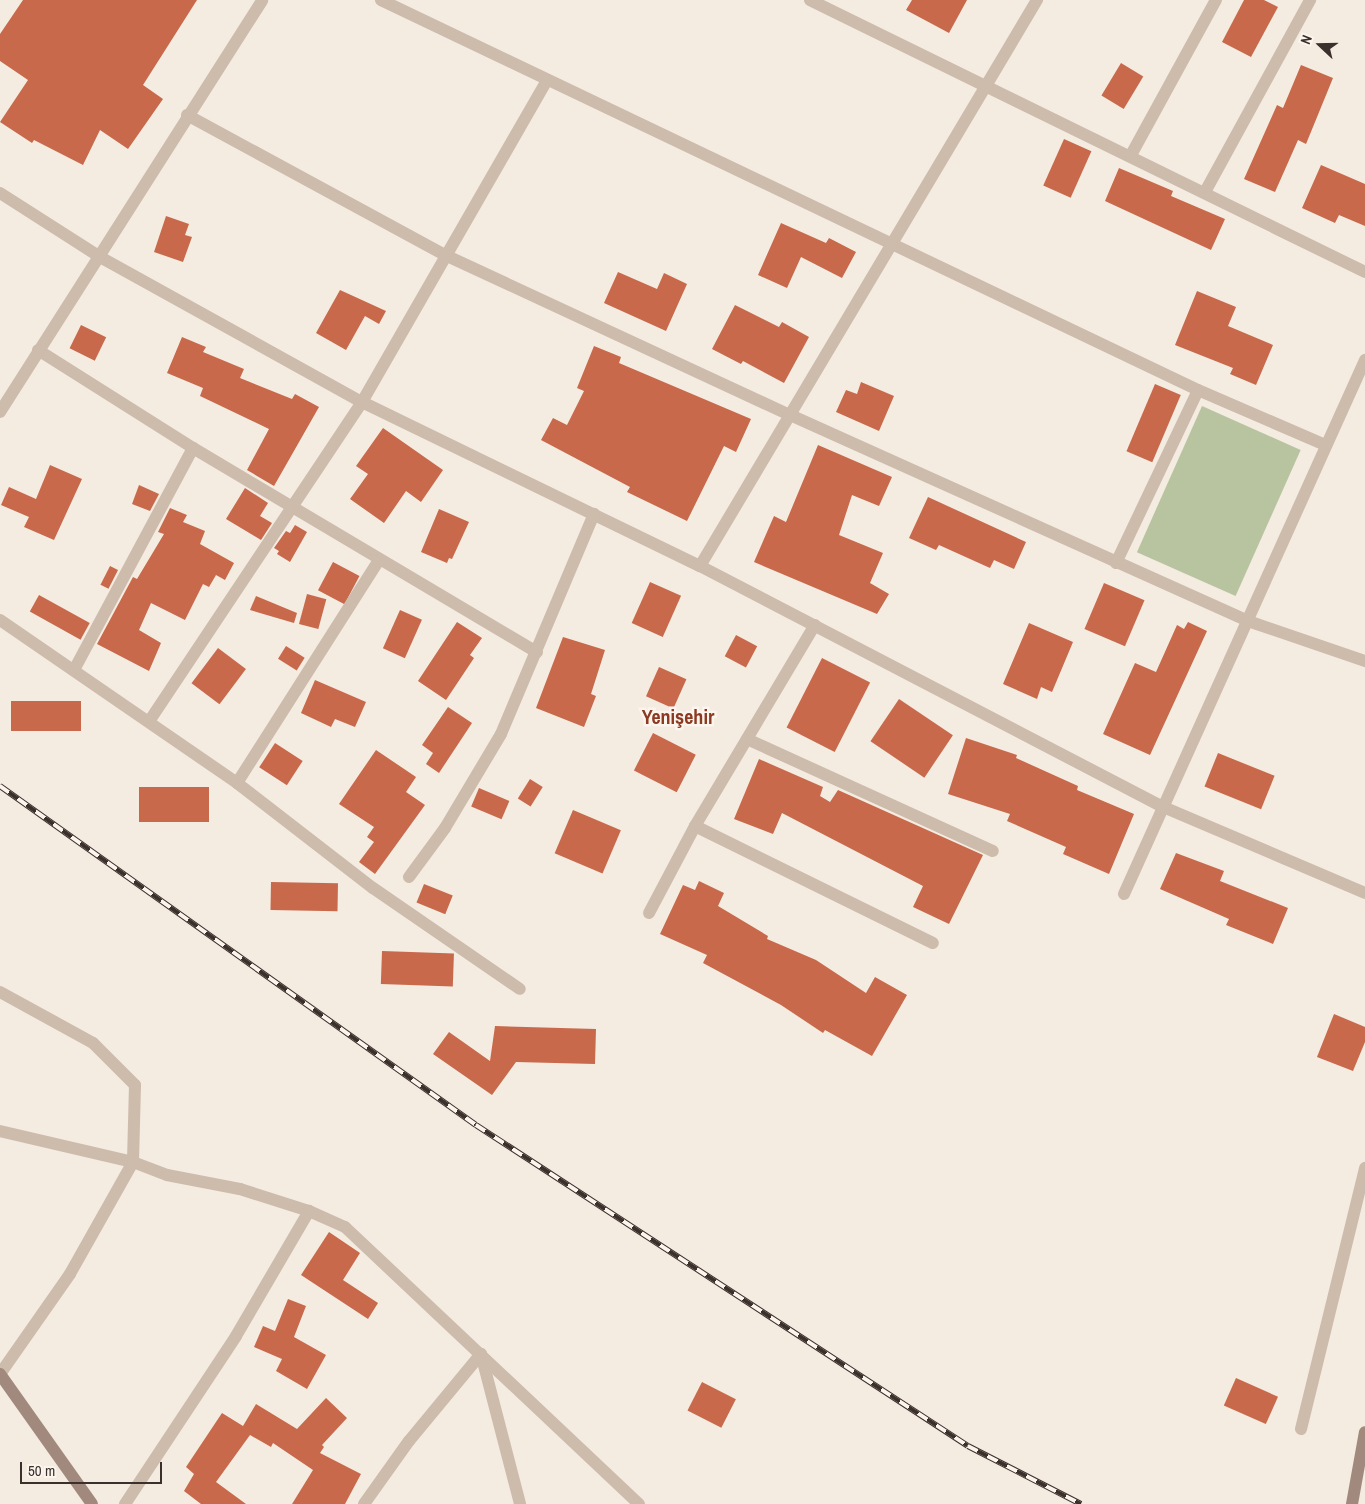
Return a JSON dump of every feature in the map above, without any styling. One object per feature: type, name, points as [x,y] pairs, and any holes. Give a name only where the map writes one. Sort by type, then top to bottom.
[{"type":"street","points":[[0,412],[100,256],[187,114],[262,0]]},
{"type":"street","points":[[381,0],[1198,390],[1325,445]]},
{"type":"street","points":[[810,0],[1131,155],[1365,272]]},
{"type":"street","points":[[700,566],[889,243],[1037,0]]},
{"type":"street","points":[[1131,155],[1216,0]]},
{"type":"street","points":[[1204,192],[1310,0]]},
{"type":"street","points":[[150,720],[362,402],[445,254],[547,80]]},
{"type":"street","points":[[187,114],[445,254],[788,414],[1248,621],[1365,661]]},
{"type":"street","points":[[0,193],[100,256],[362,402],[700,566],[1161,806],[1365,893]]},
{"type":"street","points":[[38,350],[292,509],[536,652]]},
{"type":"street","points":[[1124,894],[1161,806],[1248,621],[1325,445],[1365,360]]},
{"type":"street","points":[[1116,563],[1198,390]]},
{"type":"street","points":[[74,670],[193,448]]},
{"type":"street","points":[[409,877],[445,828],[501,734],[594,514]]},
{"type":"street","points":[[237,782],[380,560]]},
{"type":"street","points":[[0,620],[150,720],[237,782],[373,888],[520,989]]},
{"type":"street","points":[[649,913],[696,826],[815,626]]},
{"type":"street","points":[[747,739],[993,851]]},
{"type":"street","points":[[696,826],[933,943]]},
{"type":"street","points":[[0,992],[93,1043],[135,1085],[133,1162],[70,1274],[0,1374],[92,1504]]},
{"type":"street","points":[[0,1131],[133,1162],[167,1175],[240,1188],[309,1211],[345,1227],[638,1504]]},
{"type":"street","points":[[1301,1429],[1365,1168]]},
{"type":"street","points":[[125,1504],[236,1336],[309,1211]]},
{"type":"street","points":[[364,1504],[409,1441],[481,1354]]},
{"type":"street","points":[[481,1354],[520,1504]]},
{"type":"street","points":[[1352,1504],[1365,1432]]},
{"type":"green space","points":[[1202,406],[1301,450],[1236,596],[1137,552]]},
{"type":"building","points":[[23,0],[197,0],[143,85],[163,99],[128,149],[100,130],[83,165],[34,140],[32,143],[0,122],[28,80],[0,61],[0,34]]},
{"type":"building","points":[[912,0],[967,0],[949,33],[906,10]]},
{"type":"building","points":[[1244,0],[1264,0],[1278,7],[1251,57],[1222,42]]},
{"type":"building","points":[[1121,63],[1143,76],[1124,109],[1101,96]]},
{"type":"building","points":[[1301,65],[1333,78],[1306,144],[1298,140],[1275,192],[1244,179],[1277,105],[1283,108]]},
{"type":"building","points":[[1064,139],[1091,151],[1071,198],[1043,186]]},
{"type":"building","points":[[1321,165],[1365,184],[1365,226],[1339,215],[1335,223],[1302,208]]},
{"type":"building","points":[[1119,168],[1173,191],[1171,196],[1225,219],[1211,250],[1105,201]]},
{"type":"building","points":[[166,216],[189,224],[185,235],[192,237],[183,262],[154,252]]},
{"type":"building","points":[[781,223],[826,243],[829,238],[856,252],[842,278],[801,257],[787,288],[758,275]]},
{"type":"building","points":[[618,272],[657,289],[664,273],[687,284],[666,331],[604,303]]},
{"type":"building","points":[[340,290],[386,311],[379,324],[365,316],[346,350],[316,333]]},
{"type":"building","points":[[1197,291],[1236,307],[1228,326],[1273,345],[1256,385],[1230,374],[1233,368],[1175,345]]},
{"type":"building","points":[[735,305],[779,327],[782,322],[809,337],[784,383],[743,361],[741,364],[712,349]]},
{"type":"building","points":[[81,325],[106,337],[95,361],[70,348]]},
{"type":"building","points":[[182,337],[206,347],[203,352],[244,369],[240,378],[292,399],[295,394],[319,407],[274,486],[247,470],[269,429],[200,396],[203,388],[167,373]]},
{"type":"building","points":[[594,346],[621,357],[619,363],[751,419],[736,452],[724,446],[687,521],[627,492],[630,487],[541,440],[553,418],[567,425],[584,391],[577,388]]},
{"type":"building","points":[[861,382],[894,396],[879,431],[836,412],[846,390],[857,394]]},
{"type":"building","points":[[1155,384],[1181,395],[1152,462],[1126,451]]},
{"type":"building","points":[[383,428],[443,470],[421,502],[406,491],[384,523],[350,499],[368,474],[356,466]]},
{"type":"building","points":[[818,445],[892,477],[879,506],[852,495],[839,535],[883,553],[870,583],[889,594],[877,614],[754,562],[774,516],[786,522]]},
{"type":"building","points":[[50,465],[82,479],[54,540],[24,527],[29,517],[1,505],[9,487],[36,499]]},
{"type":"building","points":[[139,485],[159,494],[150,511],[132,504]]},
{"type":"building","points":[[245,488],[268,503],[260,516],[272,523],[261,540],[226,519]]},
{"type":"building","points":[[928,497],[1026,542],[1014,569],[994,560],[990,568],[939,545],[936,550],[909,538]]},
{"type":"building","points":[[170,508],[187,515],[183,522],[205,531],[200,544],[234,563],[225,580],[216,575],[209,587],[203,584],[185,620],[151,603],[139,630],[161,643],[149,671],[97,644],[133,577],[137,579],[164,534],[158,532]]},
{"type":"building","points":[[439,509],[469,522],[452,559],[449,558],[447,563],[421,552]]},
{"type":"building","points":[[295,525],[307,532],[290,562],[277,554],[279,551],[274,548],[286,531],[290,533]]},
{"type":"building","points":[[333,562],[359,576],[344,604],[318,590]]},
{"type":"building","points":[[110,566],[118,570],[108,589],[100,585]]},
{"type":"building","points":[[650,582],[681,596],[663,637],[632,623]]},
{"type":"building","points":[[1104,583],[1145,600],[1125,646],[1084,629]]},
{"type":"building","points":[[307,594],[326,599],[318,629],[299,624]]},
{"type":"building","points":[[39,595],[90,623],[81,640],[30,612]]},
{"type":"building","points":[[256,596],[297,613],[294,623],[250,610]]},
{"type":"building","points":[[400,610],[422,620],[405,658],[383,648]]},
{"type":"building","points":[[457,622],[482,638],[470,655],[474,658],[446,700],[418,681]]},
{"type":"building","points":[[1188,622],[1207,631],[1150,755],[1103,734],[1135,663],[1156,672],[1177,625],[1184,629]]},
{"type":"building","points":[[1029,623],[1073,642],[1052,692],[1041,687],[1037,699],[1003,684]]},
{"type":"building","points":[[736,635],[757,646],[746,667],[725,656]]},
{"type":"building","points":[[563,637],[605,650],[591,694],[596,696],[584,727],[536,708]]},
{"type":"building","points":[[286,646],[305,658],[297,670],[278,659]]},
{"type":"building","points":[[218,648],[246,669],[219,704],[192,683]]},
{"type":"building","points":[[822,658],[870,683],[835,752],[787,727]]},
{"type":"building","points":[[659,667],[686,679],[673,708],[646,696]]},
{"type":"building","points":[[315,680],[366,702],[355,727],[335,719],[331,727],[301,713]]},
{"type":"building","points":[[899,699],[953,735],[924,778],[870,741]]},
{"type":"building","points":[[11,701],[81,701],[81,731],[11,731]]},
{"type":"building","points":[[448,707],[472,723],[439,773],[426,764],[433,753],[422,745]]},
{"type":"building","points":[[653,733],[696,755],[677,792],[634,770]]},
{"type":"building","points":[[966,738],[1017,755],[1016,758],[1078,786],[1077,790],[1134,814],[1109,874],[1063,854],[1066,847],[1007,821],[1010,814],[948,794]]},
{"type":"building","points":[[275,743],[303,761],[287,785],[259,767]]},
{"type":"building","points":[[376,750],[416,777],[406,792],[425,805],[375,874],[359,862],[374,842],[367,837],[374,827],[339,804]]},
{"type":"building","points":[[1218,753],[1275,776],[1261,809],[1205,786]]},
{"type":"building","points":[[759,759],[823,787],[820,796],[830,802],[838,790],[983,855],[949,924],[913,907],[923,886],[782,813],[773,834],[734,819]]},
{"type":"building","points":[[530,779],[543,787],[531,806],[518,799]]},
{"type":"building","points":[[139,787],[209,787],[209,822],[139,822]]},
{"type":"building","points":[[479,788],[509,801],[502,819],[471,806]]},
{"type":"building","points":[[573,810],[621,830],[603,874],[555,853]]},
{"type":"building","points":[[1176,853],[1224,871],[1220,881],[1288,908],[1273,944],[1226,925],[1229,919],[1160,889]]},
{"type":"building","points":[[699,881],[724,893],[718,906],[768,936],[767,939],[816,960],[866,993],[875,977],[907,995],[872,1056],[825,1030],[823,1033],[781,1005],[703,963],[707,955],[660,934],[683,885],[695,890]]},
{"type":"building","points":[[271,882],[338,883],[338,911],[271,910]]},
{"type":"building","points":[[424,884],[453,896],[445,914],[417,903]]},
{"type":"building","points":[[382,951],[454,954],[453,986],[381,984]]},
{"type":"building","points":[[1334,1014],[1365,1027],[1365,1042],[1353,1071],[1317,1057]]},
{"type":"building","points":[[495,1026],[596,1029],[595,1064],[516,1062],[492,1095],[433,1054],[449,1032],[490,1061]]},
{"type":"building","points":[[329,1232],[360,1253],[343,1280],[378,1303],[368,1319],[301,1275]]},
{"type":"building","points":[[288,1299],[306,1306],[294,1337],[326,1355],[307,1389],[276,1371],[282,1359],[254,1347],[263,1326],[275,1331]]},
{"type":"building","points":[[1236,1378],[1278,1397],[1266,1424],[1224,1405]]},
{"type":"building","points":[[702,1382],[736,1399],[721,1428],[687,1411]]},
{"type":"building","points":[[326,1398],[347,1418],[322,1445],[324,1447],[320,1453],[361,1474],[345,1504],[292,1504],[313,1470],[273,1443],[271,1447],[250,1435],[216,1482],[246,1504],[201,1504],[184,1491],[194,1474],[186,1467],[222,1413],[243,1426],[256,1404],[297,1429]]},
{"type":"railway","points":[[0,786],[476,1125],[968,1446],[1081,1504]]},
{"type":"district","name":"Yenişehir","points":[[678,716]]}]
